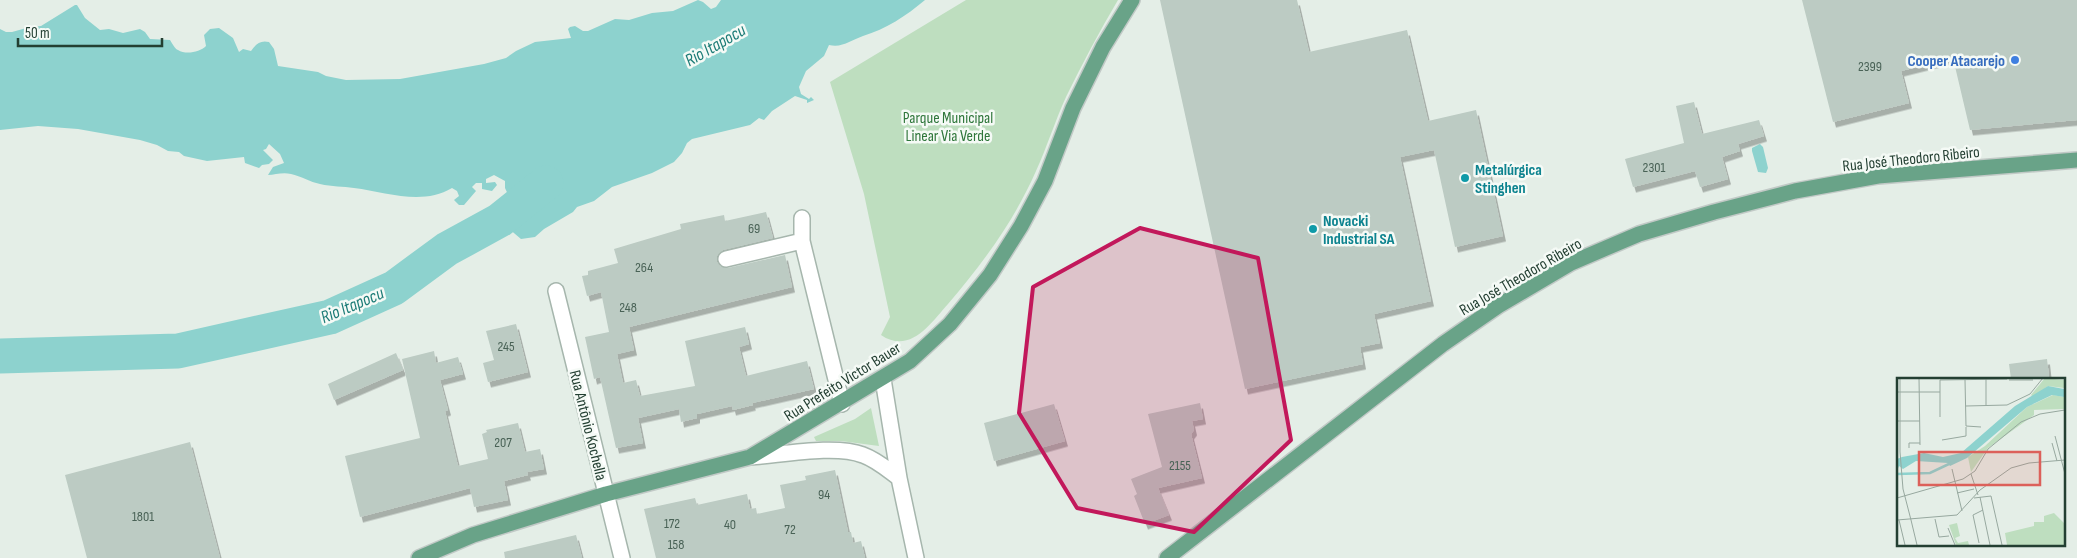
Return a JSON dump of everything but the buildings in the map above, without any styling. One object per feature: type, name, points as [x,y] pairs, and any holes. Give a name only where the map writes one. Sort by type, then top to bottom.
[{"type":"main road","name":"Rua Prefeito Victor Bauer","points":[[419,558],[473,535],[606,494],[750,458],[842,404],[910,361],[950,324],[990,275],[1022,226],[1045,181],[1073,108],[1103,47],[1132,0]]},
{"type":"main road","name":"Rua José Theodoro Ribeiro","points":[[1167,558],[1443,344],[1498,306],[1571,263],[1639,234],[1795,191],[1878,176],[2077,160]]},
{"type":"street","points":[[802,218],[802,241],[842,404]]},
{"type":"street","points":[[726,259],[802,241]]},
{"type":"street","name":"Rua Antônio Kochella","points":[[556,291],[622,558]]},
{"type":"street","points":[[883,379],[899,478],[916,558]]},
{"type":"street","points":[[750,458],[843,450],[863,455],[879,462],[899,478]]},
{"type":"highlighted area","points":[[1140,228],[1258,258],[1291,440],[1194,532],[1077,508],[1019,413],[1033,287]]},
{"type":"green space","name":"Parque Municipal Linear Via Verde","points":[[966,0],[1118,0],[1066,97],[1040,162],[1018,207],[997,241],[961,289],[927,327],[910,339],[892,340],[881,335],[890,317],[864,194],[830,82]]},
{"type":"green space","points":[[871,408],[879,446],[841,441],[816,441],[814,437],[855,419]]},
{"type":"water","points":[[698,0],[711,9],[716,7],[721,0],[925,0],[903,17],[880,30],[843,45],[829,45],[824,56],[806,71],[799,87],[801,94],[814,100],[807,103],[807,100],[795,96],[772,111],[764,120],[759,118],[750,125],[692,139],[674,162],[652,173],[612,187],[594,201],[577,207],[573,212],[544,229],[535,237],[521,239],[508,228],[512,203],[505,188],[505,181],[494,175],[486,179],[486,183],[495,182],[497,185],[492,191],[482,189],[482,183],[476,183],[472,187],[476,191],[464,205],[459,205],[454,200],[459,196],[457,191],[452,188],[429,196],[416,197],[324,185],[288,173],[268,175],[273,167],[284,163],[280,154],[269,144],[263,150],[273,160],[259,168],[245,163],[244,157],[207,161],[184,156],[179,152],[168,151],[157,145],[140,140],[78,129],[38,126],[0,130],[0,29],[12,32],[41,26],[75,5],[77,5],[85,18],[100,30],[109,29],[123,33],[140,29],[150,39],[170,40],[181,52],[189,53],[206,46],[204,35],[210,29],[219,28],[233,38],[239,52],[243,49],[251,51],[258,43],[269,42],[274,49],[278,66],[318,72],[326,76],[346,80],[400,79],[484,64],[506,58],[535,42],[571,38],[568,29],[570,27],[575,26],[583,31],[588,31],[615,19],[629,20],[652,13],[673,11]]},
{"type":"water","points":[[1760,144],[1763,147],[1768,168],[1766,173],[1758,172],[1752,151],[1752,148]]},
{"type":"waterway","name":"Rio Itapocu","points":[[0,356],[178,351],[330,317],[394,288],[447,249],[500,220],[546,183]]},
{"type":"place","name":"Cooper Atacarejo","points":[[2015,60]]},
{"type":"place","name":"Metalúrgica Stinghen","points":[[1465,178]]},
{"type":"place","name":"Novacki Industrial SA","points":[[1313,229]]}]
